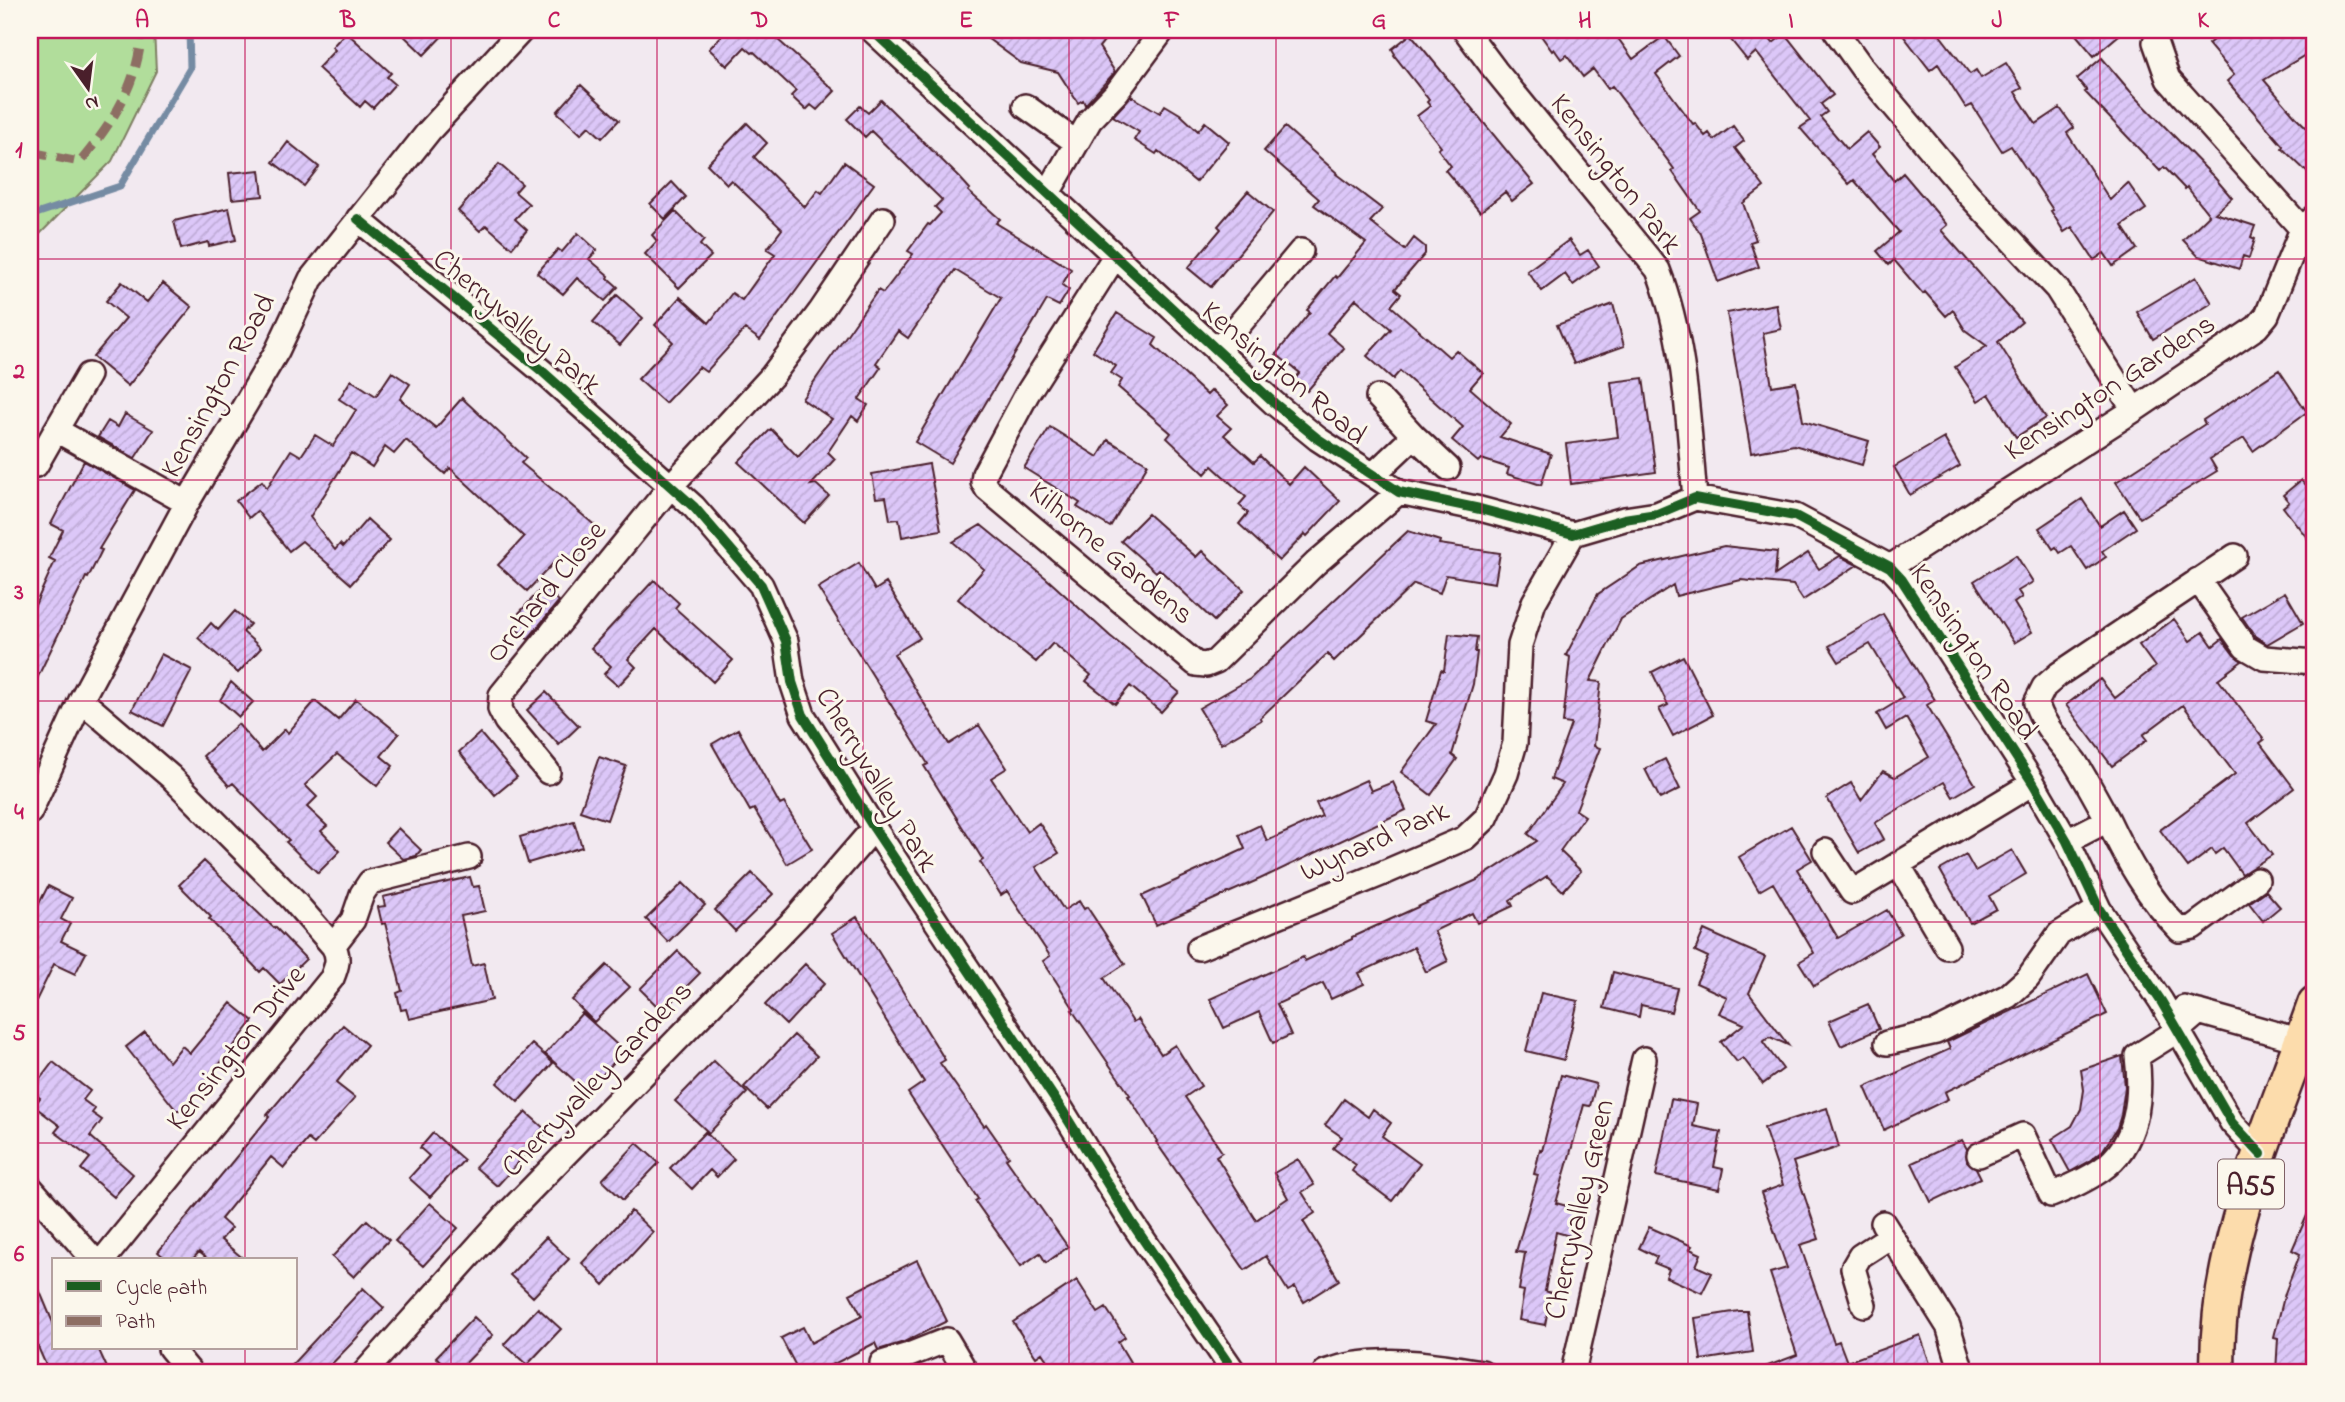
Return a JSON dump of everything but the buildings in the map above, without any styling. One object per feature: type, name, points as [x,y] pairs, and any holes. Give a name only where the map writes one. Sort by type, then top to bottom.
[{"type":"highway","name":"A55","points":[[2218,1372],[2219,1309],[2236,1227],[2315,1003]]},
{"type":"street","name":"Kensington Road","points":[[30,812],[81,700],[187,503],[277,351],[311,279],[429,131],[522,30]]},
{"type":"street","name":"Kensington Road","points":[[872,30],[1217,351],[1318,439],[1399,492],[1480,509],[1573,534]]},
{"type":"street","points":[[1048,193],[1090,120],[1117,92],[1163,30]]},
{"type":"street","name":"Kensington Park","points":[[1465,30],[1658,270],[1667,293],[1682,355],[1695,498]]},
{"type":"street","points":[[1835,30],[1863,69],[1970,196],[2057,289],[2134,410]]},
{"type":"street","points":[[2155,43],[2168,79],[2309,223]]},
{"type":"street","points":[[1025,106],[1077,143]]},
{"type":"street","name":"Cherryvalley Park","points":[[358,219],[543,372],[694,507],[761,585],[786,641],[792,682],[803,715],[874,828],[1062,1110],[1130,1220],[1234,1372]]},
{"type":"street","name":"Orchard Close","points":[[548,772],[506,721],[500,709],[501,695],[670,486],[772,376],[820,312],[883,219]]},
{"type":"street","name":"Kensington Gardens","points":[[1890,567],[2134,410],[2257,327],[2267,315],[2309,223]]},
{"type":"street","points":[[1217,351],[1301,251]]},
{"type":"street","name":"Kilhorne Gardens","points":[[1115,256],[1027,394],[984,474],[983,482],[987,489],[1196,664],[1206,665],[1216,661],[1316,563],[1399,492]]},
{"type":"street","points":[[36,465],[88,376]]},
{"type":"street","points":[[1378,397],[1448,468]]},
{"type":"street","points":[[56,430],[187,503]]},
{"type":"street","points":[[1373,475],[1414,436]]},
{"type":"street","name":"Kensington Road","points":[[1695,498],[1795,516],[1890,567],[1902,580],[2033,783],[2067,841],[2099,909],[2161,1001],[2232,1123],[2261,1154]]},
{"type":"street","points":[[1573,534],[1624,519],[1657,514],[1695,498]]},
{"type":"street","name":"Wynard Park","points":[[1199,948],[1465,838],[1486,818],[1506,774],[1515,743],[1520,645],[1534,601],[1573,534]]},
{"type":"street","points":[[2235,556],[2059,674],[2044,687],[2036,703],[2048,730],[2084,775],[2131,867],[2167,917],[2180,930],[2193,927],[2257,880]]},
{"type":"street","points":[[2198,580],[2245,646],[2264,658],[2315,662]]},
{"type":"street","name":"Kensington Drive","points":[[81,700],[171,777],[293,900],[337,951],[338,963],[332,978],[105,1258]]},
{"type":"street","points":[[1825,851],[1852,892],[2033,783]]},
{"type":"street","points":[[2067,841],[2108,820]]},
{"type":"street","name":"Cherryvalley Gardens","points":[[365,1372],[508,1213],[797,917],[874,828]]},
{"type":"street","points":[[333,946],[353,920],[362,894],[370,882],[469,857]]},
{"type":"street","points":[[1898,864],[1947,947]]},
{"type":"street","points":[[1887,1043],[1936,1032],[2008,996],[2028,978],[2059,934],[2099,909]]},
{"type":"street","points":[[2161,1001],[2302,1041]]},
{"type":"street","points":[[1979,1155],[2024,1135],[2051,1195],[2104,1169],[2122,1148],[2133,1127],[2140,1078],[2137,1056],[2177,1031],[2199,1012]]},
{"type":"street","name":"Cherryvalley Green","points":[[1573,1372],[1644,1059]]},
{"type":"street","points":[[30,1187],[92,1258]]},
{"type":"street","points":[[1864,1305],[1853,1268],[1860,1256],[1887,1230],[1948,1326],[1962,1372]]},
{"type":"street","points":[[881,1363],[947,1340],[966,1372]]},
{"type":"street","points":[[172,1350],[190,1372]]},
{"type":"street","points":[[1325,1372],[1387,1361],[1429,1363],[1482,1372]]},
{"type":"green space","points":[[30,30],[154,30],[156,71],[112,161],[30,244]]},
{"type":"waterway","points":[[30,216],[120,186],[190,68],[189,30]]},
{"type":"marked path","points":[[30,152],[80,162],[114,116],[130,85],[142,30]]},
{"type":"cycle path","points":[[872,30],[1274,403],[1318,439],[1399,492],[1480,509],[1573,534],[1624,519],[1657,514],[1695,498],[1795,516],[1890,567],[1902,580],[2033,783],[2067,841],[2099,909],[2161,1001],[2232,1123],[2261,1154]]},
{"type":"cycle path","points":[[358,219],[543,372],[694,507],[761,585],[786,641],[792,682],[803,715],[874,828],[1062,1110],[1130,1220],[1234,1372]]}]
